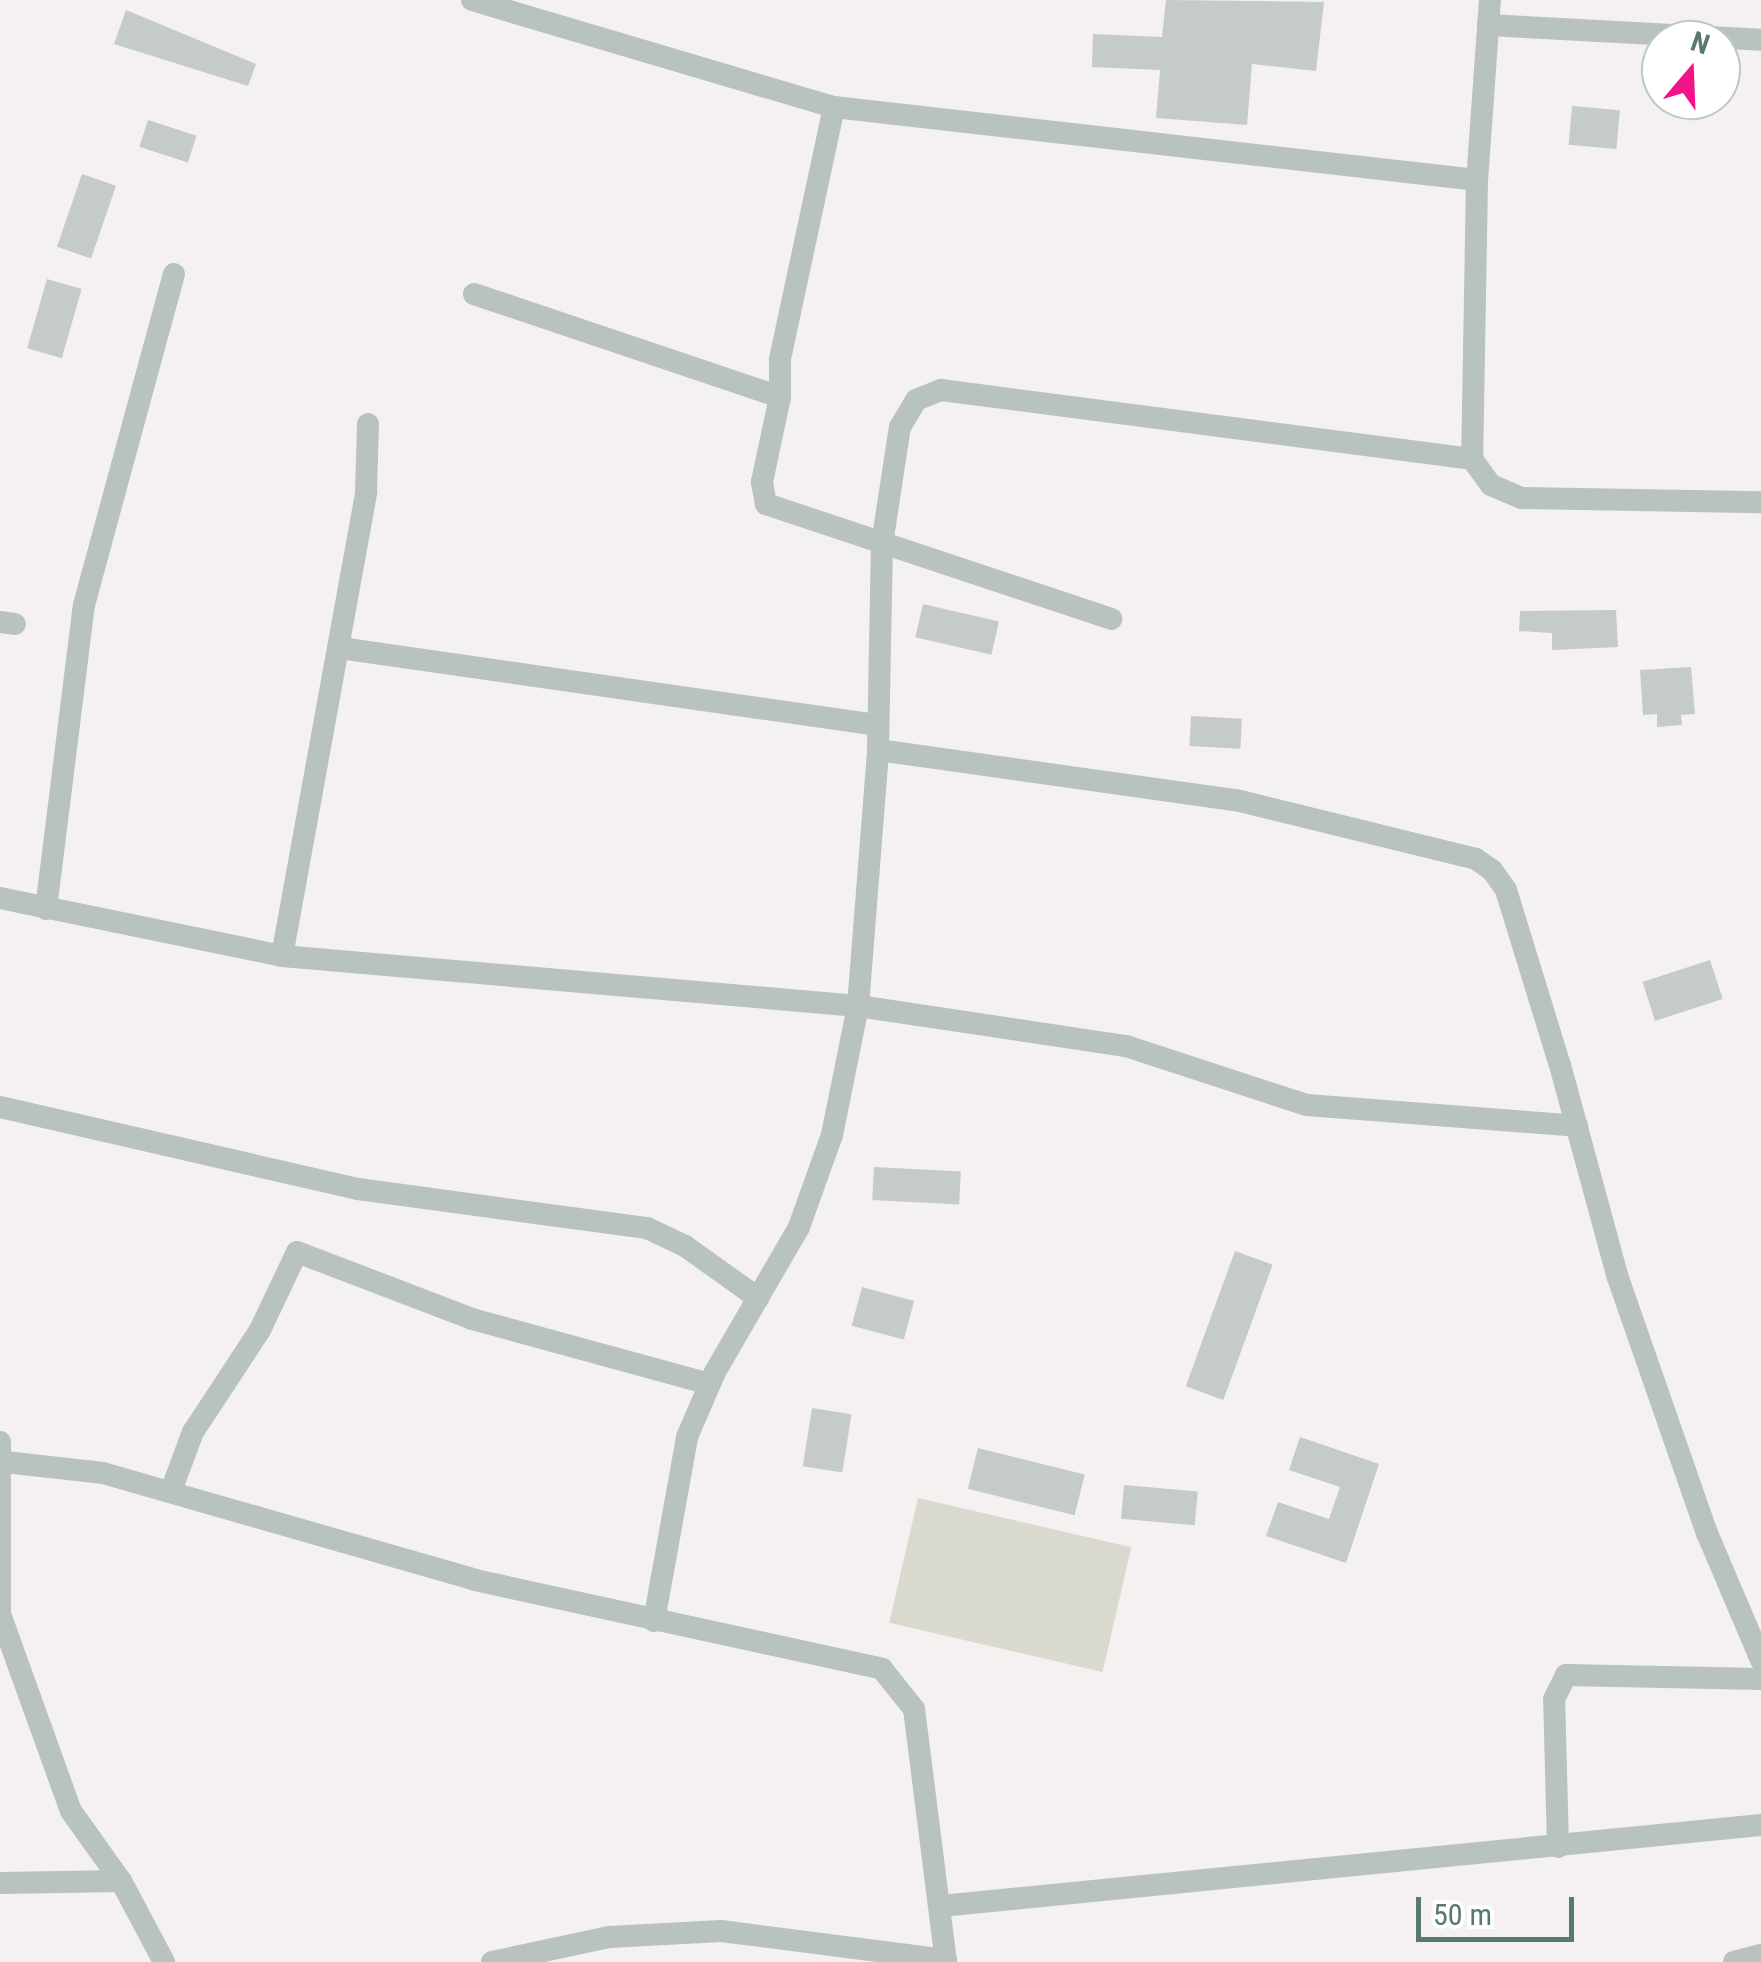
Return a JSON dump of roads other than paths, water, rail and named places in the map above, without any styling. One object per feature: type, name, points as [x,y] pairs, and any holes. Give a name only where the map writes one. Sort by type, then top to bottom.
[{"type":"street","points":[[472,0],[834,107],[1477,180]]},
{"type":"street","points":[[1490,0],[1477,180],[1472,459],[1492,485],[1522,498],[1761,502]]},
{"type":"street","points":[[1488,25],[1761,40]]},
{"type":"street","points":[[834,107],[780,359],[780,397],[762,482],[766,504],[1111,619]]},
{"type":"street","points":[[46,909],[84,605],[174,274]]},
{"type":"street","points":[[474,294],[780,397]]},
{"type":"street","points":[[654,1622],[687,1437],[709,1384],[819,1184],[858,1006],[878,750],[882,544],[900,428],[916,400],[941,390],[1472,459]]},
{"type":"street","points":[[282,956],[366,492],[368,424]]},
{"type":"street","points":[[340,648],[877,725]]},
{"type":"street","points":[[878,750],[1236,800],[1476,859],[1506,890],[1617,1275],[1707,1533],[1761,1660]]},
{"type":"street","points":[[0,898],[282,956],[858,1006],[1126,1046],[1307,1105],[1576,1126]]},
{"type":"street","points":[[0,1107],[358,1189],[647,1228],[758,1298]]},
{"type":"street","points":[[171,1491],[193,1432],[260,1330],[297,1252],[472,1319],[709,1384]]},
{"type":"street","points":[[164,1962],[121,1880],[72,1812],[0,1614],[2,1452],[171,1491],[474,1580],[882,1669],[914,1709],[946,1961],[721,1931],[610,1938],[551,1956],[492,1962]]},
{"type":"street","points":[[1558,1848],[1554,1699],[1566,1675],[1761,1678]]},
{"type":"street","points":[[941,1906],[1761,1826]]},
{"type":"street","points":[[0,1883],[121,1880]]},
{"type":"street","points":[[1734,1962],[1761,1956]]}]
